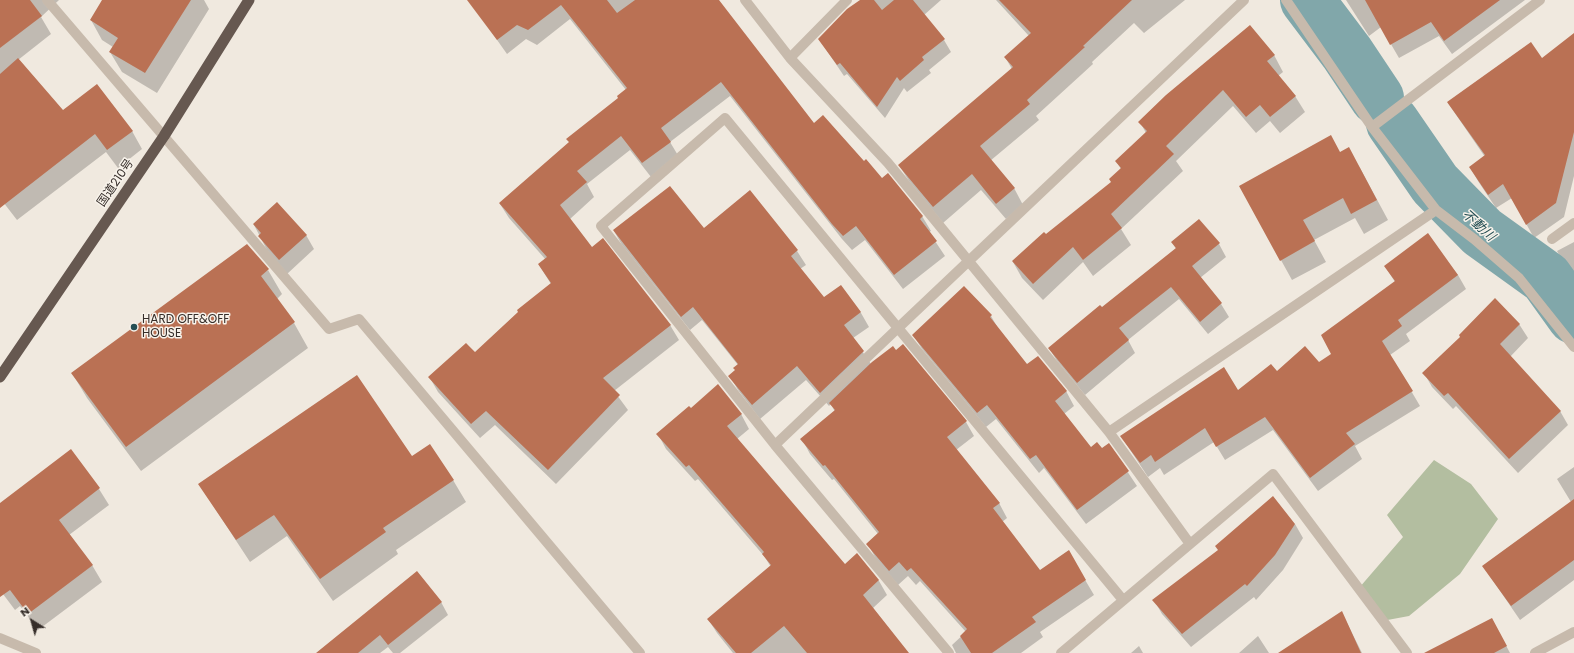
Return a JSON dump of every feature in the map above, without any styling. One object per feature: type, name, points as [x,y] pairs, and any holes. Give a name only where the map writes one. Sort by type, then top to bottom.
[{"type":"highway","name":"国道210号","points":[[0,377],[164,136],[249,0]]},
{"type":"street","points":[[48,0],[329,328],[359,319],[640,653]]},
{"type":"street","points":[[745,0],[790,58],[888,163],[1109,432],[1190,544]]},
{"type":"street","points":[[790,58],[847,0]]},
{"type":"street","points":[[775,445],[1244,0]]},
{"type":"street","points":[[1286,0],[1372,127],[1436,210],[1474,239],[1519,278],[1574,347]]},
{"type":"street","points":[[1372,127],[1540,0]]},
{"type":"street","points":[[948,653],[775,445],[601,226],[725,118],[1123,600]]},
{"type":"street","points":[[1109,432],[1436,210]]},
{"type":"street","points":[[1552,239],[1574,224]]},
{"type":"street","points":[[1060,653],[1273,474],[1407,653]]},
{"type":"street","points":[[1535,653],[1574,632]]},
{"type":"street","points":[[0,638],[36,653]]},
{"type":"green space","points":[[1434,460],[1471,484],[1498,519],[1460,574],[1409,616],[1382,621],[1359,588],[1403,537],[1387,515]]},
{"type":"building","points":[[0,0],[30,0],[42,16],[0,48]]},
{"type":"building","points":[[102,0],[191,0],[145,73],[109,52],[118,38],[90,20]]},
{"type":"building","points":[[467,0],[607,0],[617,13],[635,0],[719,0],[814,123],[823,115],[864,161],[866,159],[882,178],[888,173],[923,216],[920,219],[937,241],[894,275],[856,226],[843,236],[832,224],[721,82],[661,128],[671,142],[642,163],[621,136],[577,171],[587,182],[560,205],[592,247],[603,238],[671,325],[603,378],[620,395],[548,470],[486,411],[471,424],[428,377],[466,343],[475,352],[518,312],[517,310],[551,283],[538,264],[547,257],[499,203],[569,142],[566,139],[618,98],[617,96],[627,88],[561,5],[528,30],[517,25],[497,40]]},
{"type":"building","points":[[860,0],[874,0],[882,10],[894,0],[913,0],[945,39],[922,57],[924,60],[900,81],[897,77],[877,107],[840,63],[837,65],[818,39],[847,9]]},
{"type":"building","points":[[999,0],[1132,0],[1083,46],[1085,47],[1027,100],[1030,104],[980,146],[1015,188],[996,204],[972,174],[933,207],[898,165],[1013,67],[1004,57],[1031,33]]},
{"type":"building","points":[[1365,0],[1500,0],[1444,41],[1431,22],[1390,45]]},
{"type":"building","points":[[1250,25],[1275,55],[1267,61],[1296,96],[1270,117],[1260,105],[1246,117],[1223,90],[1166,146],[1174,154],[1111,214],[1122,228],[1083,260],[1073,247],[1033,284],[1012,261],[1044,232],[1046,234],[1111,182],[1109,179],[1121,168],[1115,161],[1147,131],[1138,122],[1166,95]]},
{"type":"building","points":[[1574,33],[1574,132],[1556,203],[1526,225],[1503,184],[1488,195],[1469,167],[1485,155],[1447,102],[1531,42],[1542,58]]},
{"type":"building","points":[[18,58],[63,110],[97,84],[133,131],[107,150],[95,134],[0,208],[0,74]]},
{"type":"building","points":[[1331,135],[1340,152],[1349,147],[1377,200],[1351,214],[1343,198],[1303,220],[1315,241],[1280,261],[1239,186]]},
{"type":"building","points":[[670,186],[704,228],[750,190],[798,250],[791,256],[824,297],[841,285],[861,312],[844,325],[864,351],[820,393],[797,366],[752,405],[728,376],[735,370],[733,368],[738,364],[693,307],[681,317],[613,230]]},
{"type":"building","points":[[277,202],[307,235],[279,260],[258,236],[261,233],[253,224]]},
{"type":"building","points":[[1199,219],[1220,243],[1192,266],[1222,303],[1200,322],[1171,287],[1119,328],[1129,340],[1077,383],[1048,348],[1100,305],[1102,307],[1176,248],[1171,242]]},
{"type":"building","points":[[1428,233],[1458,275],[1398,320],[1402,326],[1382,341],[1413,391],[1346,433],[1355,444],[1310,478],[1265,417],[1216,447],[1205,428],[1155,462],[1151,455],[1140,463],[1120,436],[1224,367],[1238,390],[1271,364],[1277,371],[1305,346],[1319,362],[1331,354],[1321,335],[1395,281],[1384,266]]},
{"type":"building","points":[[247,244],[269,269],[261,276],[295,322],[126,447],[71,373]]},
{"type":"building","points":[[964,286],[992,315],[990,317],[1027,364],[1038,356],[1067,391],[1055,401],[1091,447],[1097,442],[1102,448],[1109,443],[1129,471],[1077,510],[1036,455],[1030,459],[987,405],[977,413],[912,335]]},
{"type":"building","points":[[1495,298],[1520,324],[1500,344],[1561,411],[1509,459],[1448,393],[1444,396],[1422,373],[1460,337],[1459,335]]},
{"type":"building","points":[[903,344],[967,421],[947,437],[1000,503],[993,508],[1040,570],[1069,550],[1086,580],[1032,617],[1036,622],[992,653],[971,653],[960,636],[967,629],[911,568],[907,571],[899,562],[889,571],[866,544],[879,532],[825,465],[823,466],[800,439],[835,410],[829,403],[872,362],[893,346],[896,350]]},
{"type":"building","points":[[357,375],[412,456],[430,444],[454,480],[383,528],[386,532],[320,579],[274,515],[236,540],[198,484]]},
{"type":"building","points":[[718,384],[742,414],[727,426],[845,564],[857,553],[879,580],[863,595],[909,653],[807,653],[784,626],[751,653],[736,653],[707,619],[771,565],[762,554],[764,552],[689,465],[686,467],[656,434],[689,406],[691,408]]},
{"type":"building","points":[[71,449],[100,488],[59,520],[93,565],[28,614],[10,590],[0,597],[0,503]]},
{"type":"building","points":[[1273,496],[1295,524],[1275,555],[1247,586],[1245,584],[1182,634],[1152,600],[1218,550],[1215,546]]},
{"type":"building","points":[[1574,499],[1574,560],[1511,606],[1482,566]]},
{"type":"building","points":[[417,571],[442,602],[388,645],[380,635],[358,653],[316,653]]},
{"type":"building","points":[[1342,611],[1361,653],[1278,653]]},
{"type":"building","points":[[1492,618],[1507,646],[1494,653],[1424,653]]},
{"type":"waterway","name":"不動川","points":[[1307,0],[1347,53],[1377,98]]},
{"type":"waterway","name":"不動川","points":[[1393,123],[1435,184],[1482,232],[1546,278],[1574,317]]},
{"type":"place","name":"HARD OFF&OFF HOUSE","points":[[134,327]]}]
